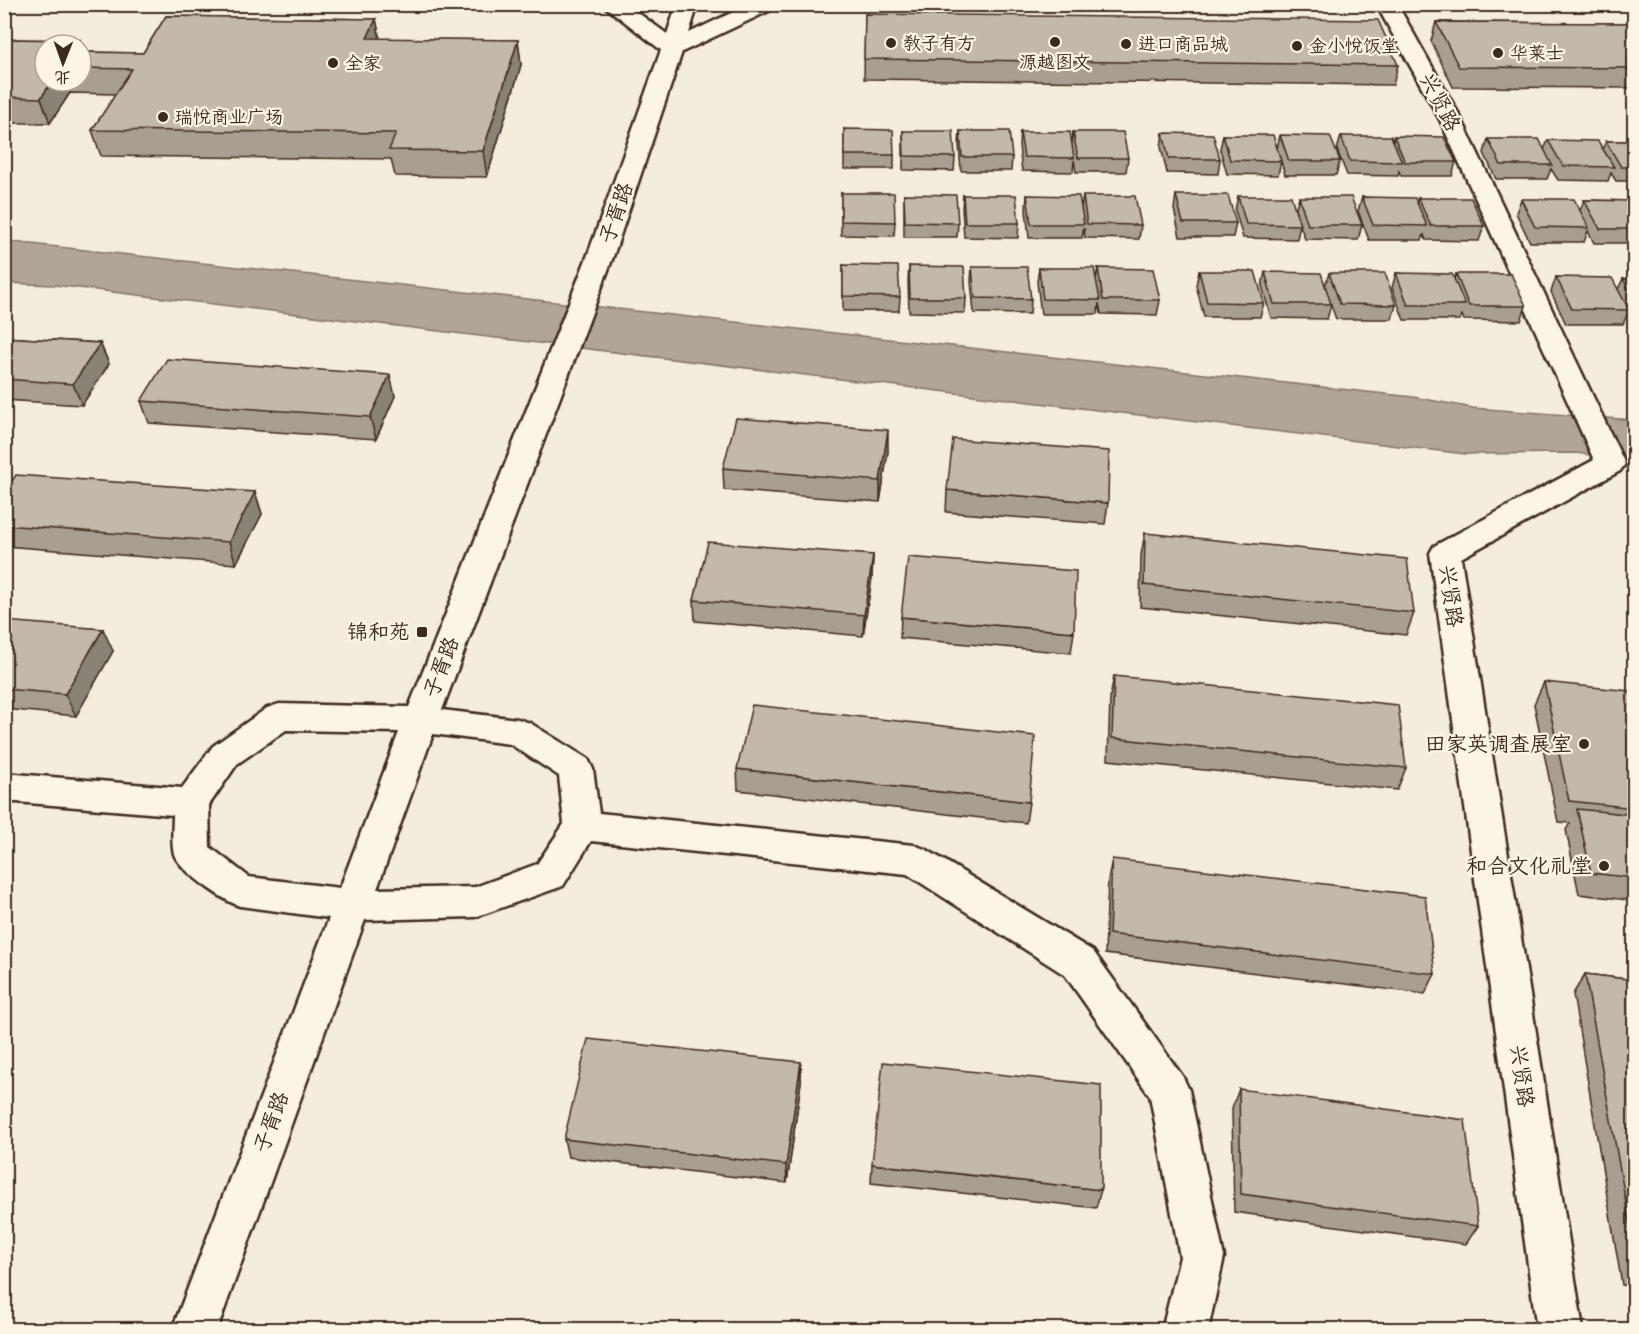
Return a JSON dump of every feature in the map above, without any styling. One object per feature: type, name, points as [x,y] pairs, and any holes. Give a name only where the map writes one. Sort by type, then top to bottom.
[{"type":"street","points":[[612,4],[673,48],[768,4]]},
{"type":"street","name":"子胥路","points":[[194,1329],[421,720],[600,257],[688,4]]},
{"type":"street","name":"兴贤路","points":[[1386,4],[1451,120],[1610,464],[1445,554],[1560,1329]]},
{"type":"street","points":[[279,717],[421,720],[518,732],[576,769],[582,826],[550,875],[475,902],[352,905],[240,891],[192,853],[191,803],[225,755],[279,717]]},
{"type":"street","points":[[4,787],[191,803]]},
{"type":"street","points":[[582,826],[914,860],[1079,963],[1169,1090],[1202,1257],[1185,1329]]},
{"type":"shaded area","points":[[4,241],[1413,397],[1473,408],[1634,420],[1634,461],[1576,453],[1465,454],[54,285],[5,283]]},
{"type":"building","points":[[865,14],[1378,20],[1398,65],[864,59]]},
{"type":"building","points":[[166,16],[376,19],[367,38],[518,40],[483,151],[389,150],[396,133],[92,130],[132,69],[93,68],[93,52],[143,53]]},
{"type":"building","points":[[1436,22],[1635,23],[1635,68],[1459,67]]},
{"type":"building","points":[[4,39],[33,39],[33,93],[44,93],[41,98],[4,97]]},
{"type":"building","points":[[844,129],[893,130],[894,155],[844,155]]},
{"type":"building","points":[[903,131],[953,131],[955,157],[904,156]]},
{"type":"building","points":[[960,131],[1009,131],[1012,157],[962,157]]},
{"type":"building","points":[[1020,132],[1070,132],[1074,158],[1024,157]]},
{"type":"building","points":[[1073,132],[1123,132],[1128,158],[1078,158]]},
{"type":"building","points":[[1163,133],[1213,134],[1220,159],[1169,159]]},
{"type":"building","points":[[1223,135],[1273,135],[1281,161],[1230,160]]},
{"type":"building","points":[[1280,135],[1330,136],[1340,161],[1289,161]]},
{"type":"building","points":[[1341,136],[1391,136],[1402,162],[1350,161]]},
{"type":"building","points":[[1394,136],[1444,137],[1456,162],[1405,162]]},
{"type":"building","points":[[1488,139],[1539,139],[1552,165],[1501,165]]},
{"type":"building","points":[[1548,140],[1598,141],[1614,167],[1563,166]]},
{"type":"building","points":[[1606,141],[1635,141],[1635,167],[1621,167]]},
{"type":"building","points":[[841,193],[894,193],[895,222],[841,221]]},
{"type":"building","points":[[904,194],[956,195],[958,223],[905,222]]},
{"type":"building","points":[[963,195],[1016,195],[1019,223],[965,223]]},
{"type":"building","points":[[1027,195],[1079,196],[1084,224],[1031,224]]},
{"type":"building","points":[[1176,195],[1228,195],[1236,223],[1183,223]]},
{"type":"building","points":[[1083,196],[1135,196],[1141,225],[1087,224]]},
{"type":"building","points":[[1238,196],[1291,196],[1300,225],[1246,224]]},
{"type":"building","points":[[1299,197],[1351,197],[1362,225],[1308,225]]},
{"type":"building","points":[[1362,197],[1415,198],[1427,226],[1373,225]]},
{"type":"building","points":[[1418,198],[1471,198],[1484,226],[1431,226]]},
{"type":"building","points":[[1521,199],[1574,199],[1589,228],[1535,227]]},
{"type":"building","points":[[1584,200],[1635,201],[1635,229],[1600,229]]},
{"type":"building","points":[[843,265],[898,266],[900,297],[843,296]]},
{"type":"building","points":[[909,266],[964,267],[966,298],[910,298]]},
{"type":"building","points":[[972,267],[1027,267],[1031,299],[975,298]]},
{"type":"building","points":[[1039,268],[1094,268],[1100,300],[1043,299]]},
{"type":"building","points":[[1098,268],[1153,269],[1160,300],[1103,300]]},
{"type":"building","points":[[1199,271],[1255,271],[1264,303],[1207,302]]},
{"type":"building","points":[[1265,272],[1321,273],[1331,304],[1274,304]]},
{"type":"building","points":[[1329,273],[1385,273],[1396,305],[1340,304]]},
{"type":"building","points":[[1396,273],[1452,274],[1465,305],[1408,305]]},
{"type":"building","points":[[1456,274],[1511,274],[1526,306],[1469,306]]},
{"type":"building","points":[[1556,277],[1612,278],[1629,310],[1572,309]]},
{"type":"building","points":[[1623,279],[1635,279],[1635,299]]},
{"type":"building","points":[[4,337],[100,343],[73,384],[4,379]]},
{"type":"building","points":[[167,359],[390,375],[370,417],[141,401]]},
{"type":"building","points":[[736,418],[888,430],[880,481],[723,468]]},
{"type":"building","points":[[953,439],[1109,451],[1108,503],[947,490]]},
{"type":"building","points":[[16,475],[255,492],[229,542],[4,525],[4,492]]},
{"type":"building","points":[[1145,533],[1407,559],[1414,613],[1144,585]]},
{"type":"building","points":[[708,542],[873,555],[864,615],[694,600]]},
{"type":"building","points":[[908,557],[1076,571],[1074,632],[901,617]]},
{"type":"building","points":[[4,621],[103,629],[65,694],[4,689]]},
{"type":"building","points":[[1114,676],[1398,705],[1406,768],[1112,738]]},
{"type":"building","name":"田家英调查展室","points":[[1544,682],[1630,691],[1635,708],[1635,808],[1569,801]]},
{"type":"building","points":[[752,705],[1035,736],[1029,802],[737,769]]},
{"type":"building","points":[[1577,809],[1635,815],[1635,878],[1591,873]]},
{"type":"building","points":[[1112,859],[1425,896],[1435,974],[1109,934]]},
{"type":"building","points":[[1585,974],[1635,980],[1635,1254]]},
{"type":"building","points":[[588,1039],[801,1062],[786,1165],[564,1139]]},
{"type":"building","points":[[883,1062],[1101,1085],[1101,1190],[872,1164]]},
{"type":"building","points":[[1239,1089],[1465,1120],[1478,1226],[1241,1194]]},
{"type":"place","name":"源越图文","points":[[1055,42]]},
{"type":"place","name":"教子有方","points":[[891,43]]},
{"type":"place","name":"进口商品城","points":[[1126,44]]},
{"type":"place","name":"金小悦饭堂","points":[[1297,46]]},
{"type":"place","name":"华莱士","points":[[1498,53]]},
{"type":"place","name":"全家","points":[[333,63]]},
{"type":"place","name":"瑞悦商业广场","points":[[163,117]]},
{"type":"place","name":"锦和苑","points":[[422,632]]},
{"type":"place","name":"田家英调查展室","points":[[1584,744]]},
{"type":"place","name":"和合文化礼堂","points":[[1604,866]]}]
